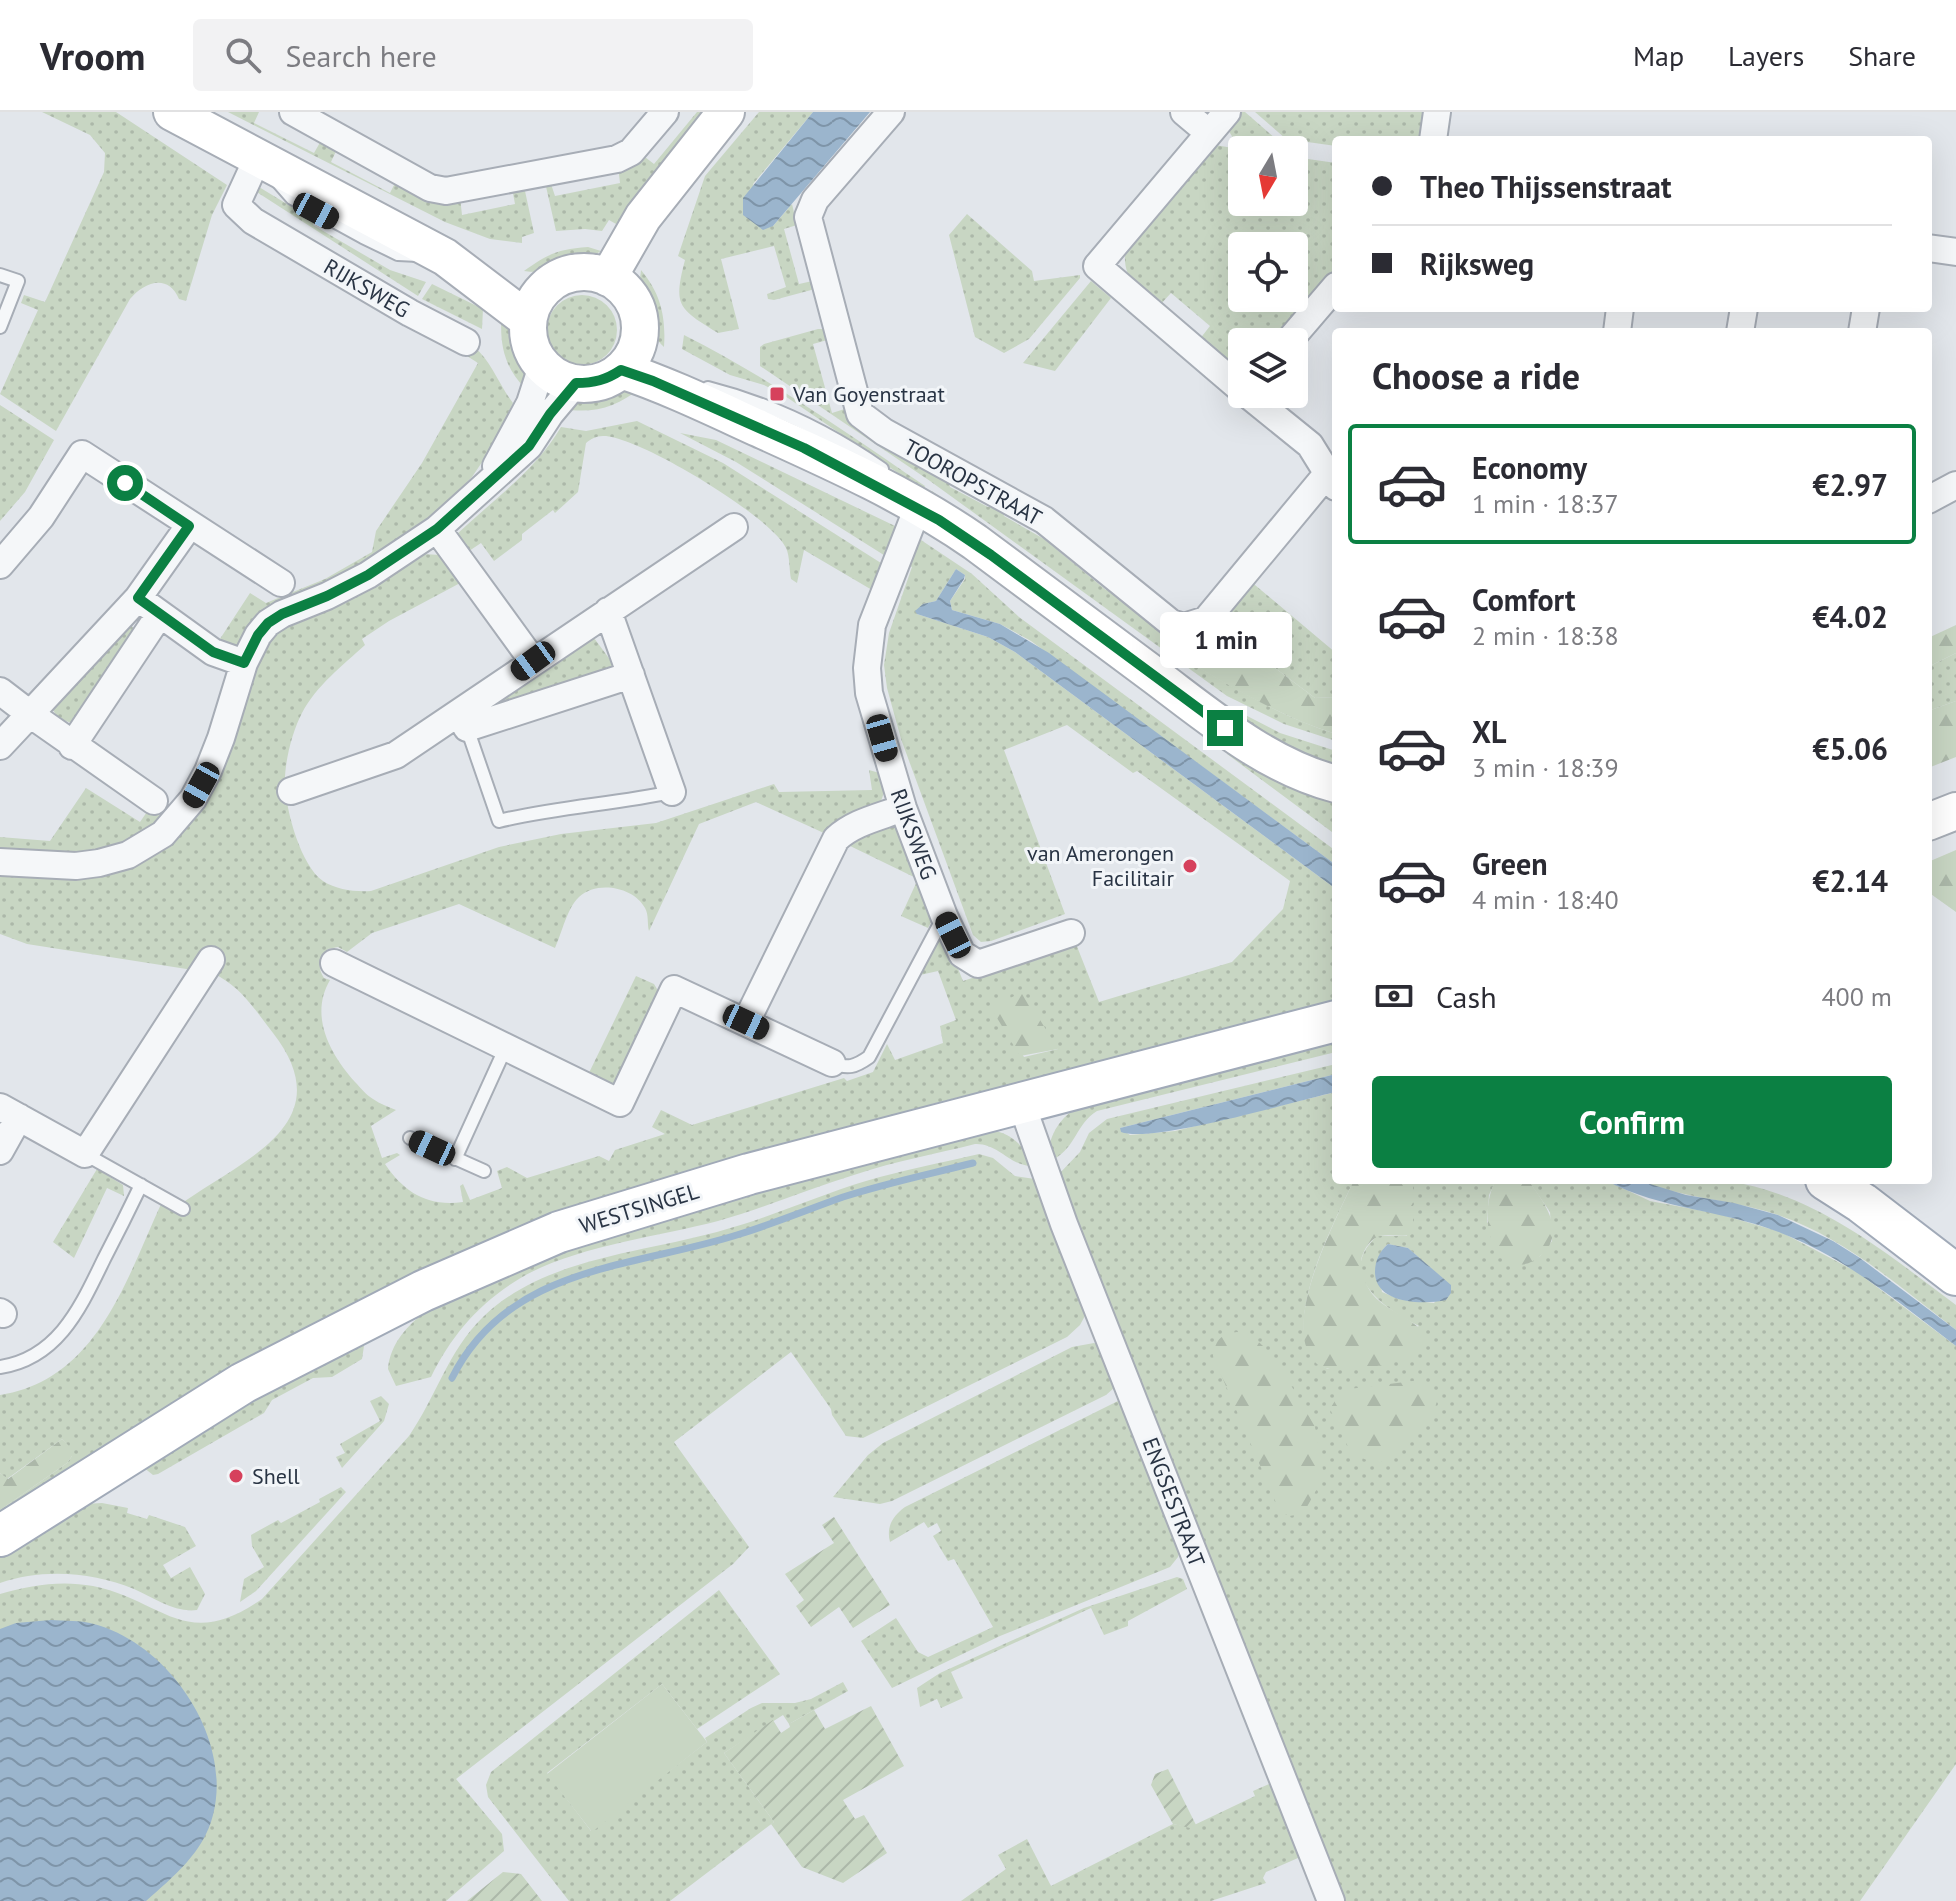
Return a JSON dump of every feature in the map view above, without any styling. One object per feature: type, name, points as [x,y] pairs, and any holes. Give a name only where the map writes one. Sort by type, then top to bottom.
[{"type":"main road","name":"WESTSINGEL","points":[[0,1536],[243,1383],[423,1291],[559,1232],[749,1174],[1332,1022]]},
{"type":"main road","points":[[1832,1184],[1956,1275]]},
{"type":"street","points":[[172,112],[536,305]]},
{"type":"street","points":[[293,112],[430,188],[446,191],[617,159],[631,152],[665,112]]},
{"type":"street","points":[[608,278],[643,217],[726,112]]},
{"type":"street","name":"TOOROPSTRAAT","points":[[891,112],[815,200],[808,217],[860,414],[884,432],[1044,520],[1171,623],[1184,627],[1206,620],[1332,480]]},
{"type":"street","points":[[1184,112],[1209,133]]},
{"type":"street","points":[[1227,112],[1097,266],[1228,378]]},
{"type":"street","points":[[1434,136],[1437,112]]},
{"type":"street","name":"RIJKSWEG","points":[[258,157],[236,205],[253,221],[410,313],[466,342]]},
{"type":"street","points":[[1932,249],[1956,252]]},
{"type":"street","points":[[589,273],[608,278],[624,289],[635,305],[640,324],[629,357],[607,379],[576,383],[557,378],[542,366],[530,344],[536,305],[569,274],[589,273]]},
{"type":"street","points":[[1300,328],[1332,291]]},
{"type":"street","points":[[629,357],[708,388],[804,448]]},
{"type":"street","points":[[629,357],[653,381],[909,495],[1225,728],[1286,766],[1332,783]]},
{"type":"street","points":[[486,483],[530,403],[542,366]]},
{"type":"street","points":[[0,862],[76,866],[99,863],[128,855],[163,834],[193,799],[208,771],[226,725],[244,663],[258,635],[275,619],[368,575],[437,529],[529,446],[576,383]]},
{"type":"street","points":[[1264,408],[1310,445],[1332,480]]},
{"type":"street","points":[[0,565],[41,517],[82,454],[281,583]]},
{"type":"street","points":[[1932,498],[1956,485]]},
{"type":"street","name":"RIJKSWEG","points":[[909,495],[872,625],[867,668],[869,693],[903,808],[944,916],[962,954],[978,964],[1071,933]]},
{"type":"street","points":[[0,746],[138,598],[189,526]]},
{"type":"street","points":[[463,721],[533,661],[734,527]]},
{"type":"street","points":[[437,529],[533,661]]},
{"type":"street","points":[[138,598],[213,652],[244,663]]},
{"type":"street","points":[[608,611],[672,792]]},
{"type":"street","points":[[72,746],[160,614]]},
{"type":"street","points":[[291,791],[396,755],[463,721],[631,675]]},
{"type":"street","points":[[0,691],[72,746],[154,801]]},
{"type":"street","points":[[746,1022],[836,839],[845,831],[903,808]]},
{"type":"street","points":[[1932,820],[1956,811]]},
{"type":"street","points":[[0,1151],[10,1112],[85,1154],[211,960]]},
{"type":"street","points":[[334,963],[620,1103],[674,989],[832,1063]]},
{"type":"street","name":"ENGSESTRAAT","points":[[1021,1102],[1064,1224],[1331,1901]]},
{"type":"lane","points":[[0,275],[18,281],[0,327]]},
{"type":"lane","points":[[708,388],[759,402],[782,412],[850,448],[889,474]]},
{"type":"lane","points":[[463,721],[499,821],[538,811],[672,792]]},
{"type":"lane","points":[[832,1063],[856,1066],[869,1057],[944,916]]},
{"type":"lane","points":[[455,1159],[505,1049]]},
{"type":"lane","points":[[410,1138],[484,1171]]},
{"type":"lane","points":[[85,1154],[183,1209]]},
{"type":"lane","points":[[0,1367],[45,1348],[75,1318],[141,1185]]},
{"type":"green space","points":[[42,112],[116,112],[227,185],[212,215],[186,301],[179,299],[169,286],[162,283],[142,288],[130,299],[56,431],[0,394],[38,310],[21,303],[24,295],[45,302],[104,172],[105,153],[90,135]]},
{"type":"green space","points":[[228,112],[259,112],[254,123],[314,153],[322,139],[338,147],[331,162],[390,193],[397,179],[460,197],[462,215],[515,204],[512,188],[518,186],[525,191],[534,233],[522,237],[522,243],[490,239],[445,222]]},
{"type":"green space","points":[[697,112],[708,112],[616,224],[609,220],[602,231],[556,231],[545,182],[550,181],[555,196],[620,183],[618,166],[641,154],[654,164]]},
{"type":"green space","points":[[759,112],[813,112],[753,184],[773,226],[792,204],[797,225],[784,229],[799,284],[817,280],[815,289],[768,299],[767,294],[786,287],[774,246],[721,259],[739,329],[718,333],[694,318],[682,304],[679,287],[685,260],[678,256],[705,176]]},
{"type":"green space","points":[[1240,112],[1245,112],[1273,136],[1232,136],[1227,128]]},
{"type":"green space","points":[[1255,112],[1432,112],[1429,136],[1332,136],[1332,145],[1308,142],[1308,136],[1283,136]]},
{"type":"green space","points":[[1215,145],[1228,147],[1228,216],[1308,216],[1308,159],[1332,162],[1332,277],[1308,304],[1308,232],[1228,232],[1228,312],[1301,312],[1287,328],[1228,328],[1228,363],[1199,340],[1210,326],[1171,293],[1159,306],[1139,289],[1127,270],[1125,252]]},
{"type":"green space","points":[[254,184],[315,221],[313,225],[390,270],[426,282],[418,296],[252,189]]},
{"type":"green space","points":[[967,214],[1032,271],[1034,281],[1080,275],[1029,339],[1004,353],[975,337],[949,235]]},
{"type":"green space","points":[[588,247],[601,251],[564,268],[544,272],[524,271],[554,253]]},
{"type":"green space","points":[[641,270],[661,306],[664,347],[651,331],[644,312],[640,291]]},
{"type":"green space","points":[[1091,281],[1111,298],[1055,371],[1023,363]]},
{"type":"green space","points":[[432,284],[483,309],[482,329],[422,299]]},
{"type":"green space","points":[[582,295],[601,301],[611,311],[617,330],[611,349],[601,359],[582,365],[563,359],[553,349],[547,330],[553,311],[563,301]]},
{"type":"green space","points":[[502,311],[520,348],[526,389],[512,372],[504,353]]},
{"type":"green space","points":[[825,329],[831,339],[813,344],[832,413],[851,407],[946,474],[950,487],[988,507],[1002,505],[1004,516],[1044,539],[1106,590],[1118,589],[1173,632],[1249,580],[1332,650],[1332,697],[1315,698],[1219,626],[1184,659],[1277,710],[1332,733],[1332,740],[1284,724],[1227,696],[930,481],[760,366],[760,347]]},
{"type":"green space","points":[[684,335],[807,406],[925,486],[923,490],[785,396],[764,385],[730,375],[682,349]]},
{"type":"green space","points":[[473,346],[485,358],[513,403],[508,413],[513,416],[472,477],[431,519],[235,647],[216,645],[250,593],[266,603],[325,579],[372,552],[376,531],[422,463],[478,363],[467,356]]},
{"type":"green space","points":[[622,386],[641,388],[605,408],[563,409],[581,396],[601,394]]},
{"type":"green space","points":[[0,405],[54,440],[25,492],[0,521]]},
{"type":"green space","points":[[637,421],[723,463],[881,563],[872,590],[804,550],[797,583],[791,579],[786,548],[776,534],[756,517],[672,463],[620,439],[603,436],[586,443],[578,492],[555,513],[553,510],[522,534],[522,540],[494,561],[481,543],[466,553],[457,534],[539,458],[561,427],[586,431]]},
{"type":"green space","points":[[680,433],[716,440],[895,526],[887,557],[736,462]]},
{"type":"green space","points":[[932,491],[1218,701],[1280,733],[1332,750],[1332,763],[1275,742],[929,495]]},
{"type":"green space","points":[[921,540],[972,574],[1019,617],[1332,848],[1332,862],[1031,641],[1000,624],[952,610],[950,601],[965,579],[965,575],[956,569],[936,601],[923,604],[917,614],[988,637],[1015,652],[1332,886],[1332,1003],[932,1104],[251,1358],[88,1457],[0,1519],[0,1510],[67,1463],[72,1456],[71,1449],[62,1439],[7,1479],[0,1473],[0,1395],[33,1386],[61,1369],[84,1348],[104,1322],[120,1293],[162,1202],[178,1211],[185,1201],[259,1152],[278,1134],[292,1113],[297,1090],[291,1064],[273,1033],[231,984],[212,973],[27,944],[0,934],[0,877],[5,873],[157,850],[262,651],[275,633],[423,554],[440,555],[462,582],[362,639],[365,645],[330,676],[308,703],[292,739],[285,785],[288,809],[308,863],[315,874],[328,884],[346,890],[371,891],[499,847],[561,834],[656,823],[774,784],[779,792],[872,790],[869,770],[883,774],[886,787],[881,801],[826,834],[756,802],[699,824],[649,931],[646,911],[640,901],[624,891],[605,887],[579,897],[568,914],[555,948],[459,904],[372,933],[347,952],[338,947],[328,949],[320,967],[324,978],[330,980],[322,1007],[325,1034],[355,1082],[370,1097],[396,1110],[371,1126],[382,1158],[397,1153],[400,1155],[385,1164],[409,1190],[428,1200],[463,1202],[460,1186],[463,1184],[470,1200],[502,1188],[497,1171],[507,1167],[527,1178],[599,1156],[609,1161],[615,1150],[665,1134],[652,1127],[661,1110],[692,1125],[873,1072],[887,1044],[895,1060],[943,1043],[940,1026],[956,1020],[938,971],[920,975],[942,929],[963,981],[1076,944],[1099,1002],[1232,962],[1283,909],[1290,881],[1137,771],[1133,773],[1067,725],[1004,750],[1065,914],[991,941],[981,942],[973,935],[901,739],[887,688],[884,665],[889,633],[912,567],[906,565],[915,544]],"holes":[[[992,1008],[1058,1049],[1024,1057]]]},
{"type":"green space","points":[[130,623],[135,631],[73,723],[60,718],[52,707]]},
{"type":"green space","points":[[1956,625],[1956,653],[1932,665],[1932,636]]},
{"type":"green space","points":[[1219,626],[1315,698],[1332,697],[1332,733],[1277,710],[1184,659],[1196,637]]},
{"type":"green space","points":[[590,636],[614,669],[492,711],[488,704]]},
{"type":"green space","points":[[1956,653],[1956,701],[1932,710],[1932,665]]},
{"type":"green space","points":[[1956,701],[1956,757],[1932,766],[1932,710]]},
{"type":"green space","points":[[1227,745],[1332,796],[1332,832],[1227,754]]},
{"type":"green space","points":[[86,788],[140,822],[149,809],[165,819],[136,841],[92,854],[0,852],[0,837],[50,841]]},
{"type":"green space","points":[[894,825],[901,828],[933,918],[928,928],[901,916],[918,879],[846,844]]},
{"type":"green space","points":[[1956,850],[1956,912],[1932,895],[1932,860]]},
{"type":"green space","points":[[636,976],[654,984],[660,994],[617,1082],[610,1085],[586,1079]]},
{"type":"green space","points":[[1020,993],[1024,994],[1058,1049],[1020,1056],[991,1008]]},
{"type":"green space","points":[[1332,1042],[1332,1053],[1097,1111],[1054,1159],[1048,1151],[1052,1136],[1059,1123],[1082,1104]]},
{"type":"green space","points":[[1332,1065],[1332,1075],[1120,1128],[1130,1135],[1175,1131],[1332,1093],[1332,1184],[1352,1184],[1312,1280],[1305,1308],[1304,1334],[1311,1355],[1328,1369],[1419,1326],[1379,1300],[1362,1277],[1361,1264],[1365,1250],[1377,1236],[1407,1236],[1413,1184],[1494,1184],[1489,1195],[1487,1222],[1525,1264],[1540,1256],[1552,1241],[1550,1212],[1531,1184],[1614,1184],[1650,1201],[1719,1214],[1781,1232],[1857,1272],[1956,1346],[1956,1764],[1860,1901],[1340,1901],[1229,1606],[1208,1569],[1058,1175],[1080,1152],[1089,1133],[1107,1119]],"holes":[[[1388,1244],[1408,1248],[1450,1285],[1434,1303],[1399,1299],[1382,1292],[1378,1260]]]},
{"type":"green space","points":[[992,1130],[1017,1142],[1033,1166],[1018,1163],[991,1147],[975,1144],[871,1169],[718,1221],[563,1259],[519,1279],[491,1299],[457,1334],[431,1377],[396,1386],[388,1369],[392,1351],[401,1336],[427,1311],[609,1227]]},
{"type":"green space","points":[[979,1154],[993,1158],[1015,1176],[1035,1179],[1086,1314],[1080,1325],[1067,1337],[863,1438],[846,1436],[791,1352],[674,1442],[749,1547],[733,1564],[456,1779],[502,1834],[504,1851],[446,1901],[0,1901],[0,1594],[46,1584],[81,1584],[117,1593],[175,1618],[193,1622],[213,1622],[236,1615],[262,1599],[409,1436],[460,1344],[483,1317],[508,1297],[536,1281],[599,1259],[727,1229],[866,1181]]},
{"type":"green space","points":[[97,1169],[123,1185],[124,1196],[107,1188],[74,1258],[53,1242]]},
{"type":"green space","points":[[1352,1184],[1413,1184],[1411,1235],[1384,1235],[1374,1239],[1364,1251],[1361,1265],[1366,1285],[1373,1295],[1427,1336],[1418,1352],[1383,1365],[1352,1370],[1326,1368],[1317,1364],[1308,1351],[1303,1331],[1310,1287]]},
{"type":"green space","points":[[1494,1184],[1531,1184],[1541,1198],[1553,1228],[1552,1238],[1548,1247],[1530,1263],[1506,1260],[1492,1242],[1488,1216]]},
{"type":"green space","points":[[1648,1184],[1742,1184],[1791,1199],[1821,1213],[1877,1247],[1956,1305],[1956,1330],[1870,1264],[1824,1235],[1758,1209]]},
{"type":"green space","points":[[1237,1332],[1250,1334],[1263,1346],[1288,1380],[1315,1427],[1324,1476],[1303,1514],[1289,1516],[1280,1512],[1213,1356],[1220,1339]]},
{"type":"green space","points":[[1094,1343],[1107,1348],[1118,1377],[1114,1388],[1106,1395],[892,1501],[880,1504],[833,1497],[868,1455],[883,1443],[1072,1347]]},
{"type":"green space","points":[[359,1344],[364,1346],[362,1359],[332,1377],[313,1378],[272,1400],[264,1413],[158,1474],[153,1475],[143,1467],[196,1428]]},
{"type":"green space","points":[[1413,1381],[1433,1389],[1437,1401],[1433,1414],[1378,1465],[1351,1453],[1330,1409],[1336,1399],[1349,1389]]},
{"type":"green space","points":[[381,1396],[389,1404],[384,1421],[342,1468],[336,1457],[345,1453],[340,1444],[380,1421],[370,1401]]},
{"type":"green space","points":[[1118,1401],[1125,1403],[1181,1545],[1178,1557],[1170,1567],[1000,1636],[892,1688],[861,1641],[896,1618],[918,1652],[928,1657],[993,1627],[954,1559],[948,1561],[933,1536],[941,1531],[937,1523],[928,1528],[924,1522],[890,1542],[889,1531],[894,1518],[905,1507]]},
{"type":"green space","points":[[62,1439],[72,1449],[67,1463],[0,1510],[0,1473],[8,1479]]},
{"type":"green space","points":[[341,1487],[346,1492],[256,1591],[240,1602],[244,1579],[264,1567],[252,1546],[251,1535],[278,1520],[281,1523]]},
{"type":"green space","points":[[102,1503],[128,1508],[127,1513],[147,1519],[149,1515],[185,1527],[196,1546],[163,1565],[171,1578],[190,1567],[205,1594],[197,1610],[173,1607],[118,1583],[85,1576],[33,1575],[0,1583],[0,1554],[85,1504]]},
{"type":"green space","points":[[834,1517],[890,1605],[853,1628],[839,1607],[811,1627],[796,1606],[804,1600],[785,1574],[834,1543],[822,1525]]},
{"type":"green space","points":[[1177,1577],[1183,1579],[1187,1589],[1128,1621],[1128,1626],[1104,1635],[1091,1608],[951,1672],[963,1698],[941,1708],[937,1699],[920,1707],[917,1688],[940,1673],[1084,1608]]},
{"type":"green space","points":[[719,1590],[780,1674],[697,1729],[662,1684],[547,1773],[591,1831],[707,1742],[705,1738],[751,1708],[762,1703],[795,1703],[811,1699],[843,1682],[848,1691],[789,1724],[783,1715],[724,1753],[774,1822],[670,1901],[569,1901],[488,1797],[486,1785],[491,1772]]},
{"type":"green space","points":[[662,1684],[707,1742],[592,1832],[547,1774]]},
{"type":"green space","points":[[871,1706],[904,1766],[843,1800],[855,1819],[864,1815],[887,1853],[843,1883],[802,1867],[724,1753],[773,1720],[781,1733],[790,1727],[789,1724],[814,1710],[825,1729]]},
{"type":"green space","points":[[1168,1769],[1196,1825],[1190,1828],[1173,1824],[1151,1785],[1155,1774]]},
{"type":"green space","points":[[1274,1782],[1302,1854],[1266,1872],[1263,1878],[1266,1883],[1211,1901],[961,1901],[1006,1869],[998,1855],[1027,1839],[1051,1886],[1173,1824],[1190,1827],[1255,1796],[1253,1791]]},
{"type":"green space","points":[[503,1872],[521,1874],[542,1901],[467,1901]]},
{"type":"water","points":[[813,112],[870,112],[773,226],[763,230],[743,215],[743,198]]},
{"type":"water","points":[[956,569],[965,575],[950,601],[952,610],[1000,624],[1049,653],[1332,862],[1332,886],[1015,652],[988,637],[915,611],[923,604],[936,601]]},
{"type":"water","points":[[1332,1075],[1332,1093],[1258,1112],[1162,1132],[1137,1134],[1121,1132],[1120,1128]]},
{"type":"water","points":[[1614,1184],[1650,1184],[1686,1195],[1734,1203],[1778,1215],[1833,1241],[1956,1330],[1956,1346],[1872,1283],[1805,1243],[1759,1225]]},
{"type":"water","points":[[1388,1244],[1408,1248],[1451,1285],[1451,1293],[1446,1300],[1414,1302],[1383,1291],[1377,1283],[1375,1269],[1378,1257]]},
{"type":"water","points":[[51,1620],[94,1624],[121,1635],[147,1651],[170,1673],[189,1698],[204,1726],[213,1755],[217,1786],[209,1828],[186,1863],[146,1901],[0,1901],[0,1629],[16,1623]]},
{"type":"waterway","points":[[452,1378],[476,1340],[506,1312],[540,1291],[618,1264],[740,1234],[859,1192],[973,1163]]},
{"type":"place","name":"Van Goyenstraat","points":[[777,394]]},
{"type":"place","name":"van Amerongen Facilitair","points":[[1190,866]]},
{"type":"place","name":"Shell","points":[[236,1476]]},
{"type":"route","points":[[125,483],[189,526],[138,598],[213,652],[244,663],[258,635],[268,623],[347,587],[403,554],[437,529],[529,446],[576,383],[607,379],[621,370],[653,381],[804,448],[939,520],[971,540],[1225,728]]}]
